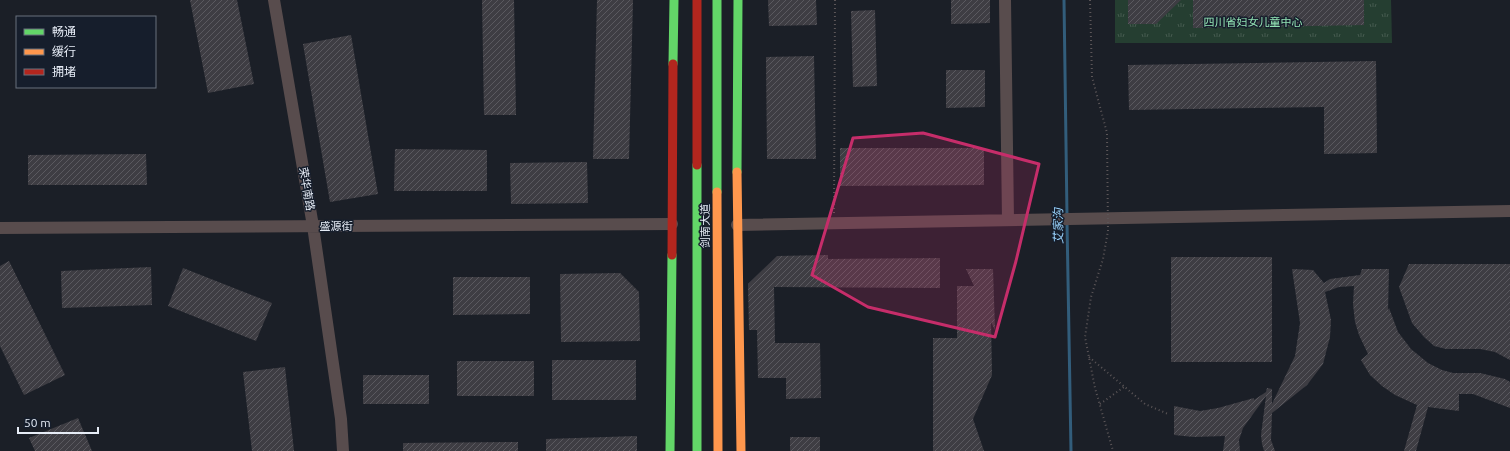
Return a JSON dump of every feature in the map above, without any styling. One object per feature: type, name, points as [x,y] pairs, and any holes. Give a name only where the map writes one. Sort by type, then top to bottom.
[{"type":"main road","points":[[670,451],[674,0]]},
{"type":"main road","name":"剑南大道","points":[[697,0],[697,451]]},
{"type":"main road","name":"剑南大道","points":[[717,0],[718,451]]},
{"type":"main road","points":[[738,0],[737,225],[741,451]]},
{"type":"street","name":"荣华南路","points":[[274,0],[313,226],[341,419],[343,451]]},
{"type":"street","points":[[1005,0],[1008,220]]},
{"type":"street","points":[[737,225],[1510,211]]},
{"type":"street","name":"盛源街","points":[[0,228],[672,224]]},
{"type":"path","points":[[834,223],[835,0]]},
{"type":"path","points":[[1090,0],[1092,77],[1107,132],[1108,232],[1103,259],[1091,296],[1085,337],[1100,404],[1114,451]]},
{"type":"path","points":[[1089,357],[1145,404],[1168,414]]},
{"type":"path","points":[[1100,404],[1124,387]]},
{"type":"highlighted area","points":[[923,133],[1039,164],[1016,261],[995,337],[868,307],[812,275],[853,138]]},
{"type":"green space","name":"四川省妇女儿童中心","points":[[1115,0],[1391,0],[1392,43],[1115,43]]},
{"type":"building","points":[[190,0],[237,0],[254,84],[208,93]]},
{"type":"building","points":[[482,0],[514,0],[516,115],[484,115]]},
{"type":"building","points":[[597,0],[633,0],[629,159],[593,159]]},
{"type":"building","points":[[768,0],[816,0],[817,25],[769,26]]},
{"type":"building","points":[[951,0],[990,0],[990,23],[951,24]]},
{"type":"building","points":[[1128,0],[1181,0],[1156,24],[1128,24]]},
{"type":"building","points":[[1193,0],[1364,0],[1364,25],[1193,28]]},
{"type":"building","points":[[875,10],[877,86],[853,87],[851,11]]},
{"type":"building","points":[[351,35],[378,194],[330,202],[303,44]]},
{"type":"building","points":[[814,56],[816,159],[767,159],[766,57]]},
{"type":"building","points":[[1376,61],[1377,153],[1324,154],[1324,107],[1129,110],[1128,65]]},
{"type":"building","points":[[946,70],[985,70],[985,107],[946,108]]},
{"type":"building","points":[[840,148],[984,148],[984,185],[840,186]]},
{"type":"building","points":[[395,149],[487,150],[487,191],[394,191]]},
{"type":"building","points":[[146,154],[147,185],[28,185],[28,155]]},
{"type":"building","points":[[587,162],[588,203],[511,204],[510,163]]},
{"type":"building","points":[[828,255],[828,259],[940,258],[940,288],[774,287],[775,343],[820,343],[821,398],[786,399],[786,378],[758,378],[757,330],[749,330],[748,284],[777,256]]},
{"type":"building","points":[[1171,257],[1272,257],[1272,362],[1171,362]]},
{"type":"building","points":[[9,261],[65,375],[24,395],[0,346],[0,266]]},
{"type":"building","points":[[1409,264],[1510,264],[1510,360],[1495,352],[1480,349],[1446,349],[1434,346],[1424,337],[1412,323],[1399,287]]},
{"type":"building","points":[[151,267],[152,305],[62,308],[61,271]]},
{"type":"building","points":[[183,268],[272,303],[256,341],[168,306]]},
{"type":"building","points":[[966,269],[993,269],[995,330],[991,322],[992,375],[973,419],[984,451],[933,451],[933,338],[957,338],[957,286],[974,286]]},
{"type":"building","points":[[1292,269],[1313,270],[1324,283],[1330,279],[1360,275],[1362,269],[1389,269],[1388,311],[1389,308],[1398,332],[1411,349],[1428,363],[1442,370],[1453,373],[1480,373],[1505,379],[1510,382],[1510,408],[1473,394],[1459,394],[1459,411],[1428,407],[1416,451],[1404,451],[1417,405],[1395,395],[1370,375],[1361,360],[1368,354],[1355,322],[1353,304],[1354,286],[1339,287],[1325,292],[1331,320],[1330,337],[1323,364],[1307,385],[1272,413],[1271,440],[1275,451],[1264,451],[1262,444],[1261,435],[1266,396],[1243,428],[1239,440],[1240,451],[1223,451],[1225,436],[1194,437],[1174,435],[1174,406],[1200,411],[1218,408],[1254,398],[1254,400],[1266,392],[1267,388],[1272,389],[1272,404],[1295,356],[1300,323]]},
{"type":"building","points":[[620,273],[639,292],[640,341],[561,342],[560,274]]},
{"type":"building","points":[[453,277],[530,277],[530,314],[453,315]]},
{"type":"building","points":[[552,360],[636,360],[636,400],[552,400]]},
{"type":"building","points":[[457,361],[534,361],[534,396],[457,396]]},
{"type":"building","points":[[285,367],[294,451],[252,451],[243,372]]},
{"type":"building","points":[[363,375],[429,375],[429,404],[363,404]]},
{"type":"building","points":[[78,418],[92,451],[35,451],[29,438]]},
{"type":"building","points":[[637,436],[637,451],[546,451],[546,439]]},
{"type":"building","points":[[790,437],[820,437],[820,451],[790,451]]},
{"type":"building","points":[[518,442],[518,451],[403,451],[403,443]]},
{"type":"waterway","name":"艾家沟","points":[[1064,0],[1067,216]]},
{"type":"waterway","name":"艾家沟","points":[[1067,222],[1071,451]]},
{"type":"traffic: fast","points":[[673,64],[674,0]]},
{"type":"traffic: fast","points":[[717,0],[717,192]]},
{"type":"traffic: fast","points":[[737,172],[738,0]]},
{"type":"traffic: fast","points":[[697,165],[697,451]]},
{"type":"traffic: fast","points":[[670,451],[672,255]]},
{"type":"traffic: slow","points":[[737,172],[741,451]]},
{"type":"traffic: slow","points":[[717,192],[718,451]]},
{"type":"traffic: jam","points":[[697,0],[697,165]]},
{"type":"traffic: jam","points":[[672,255],[673,64]]}]
